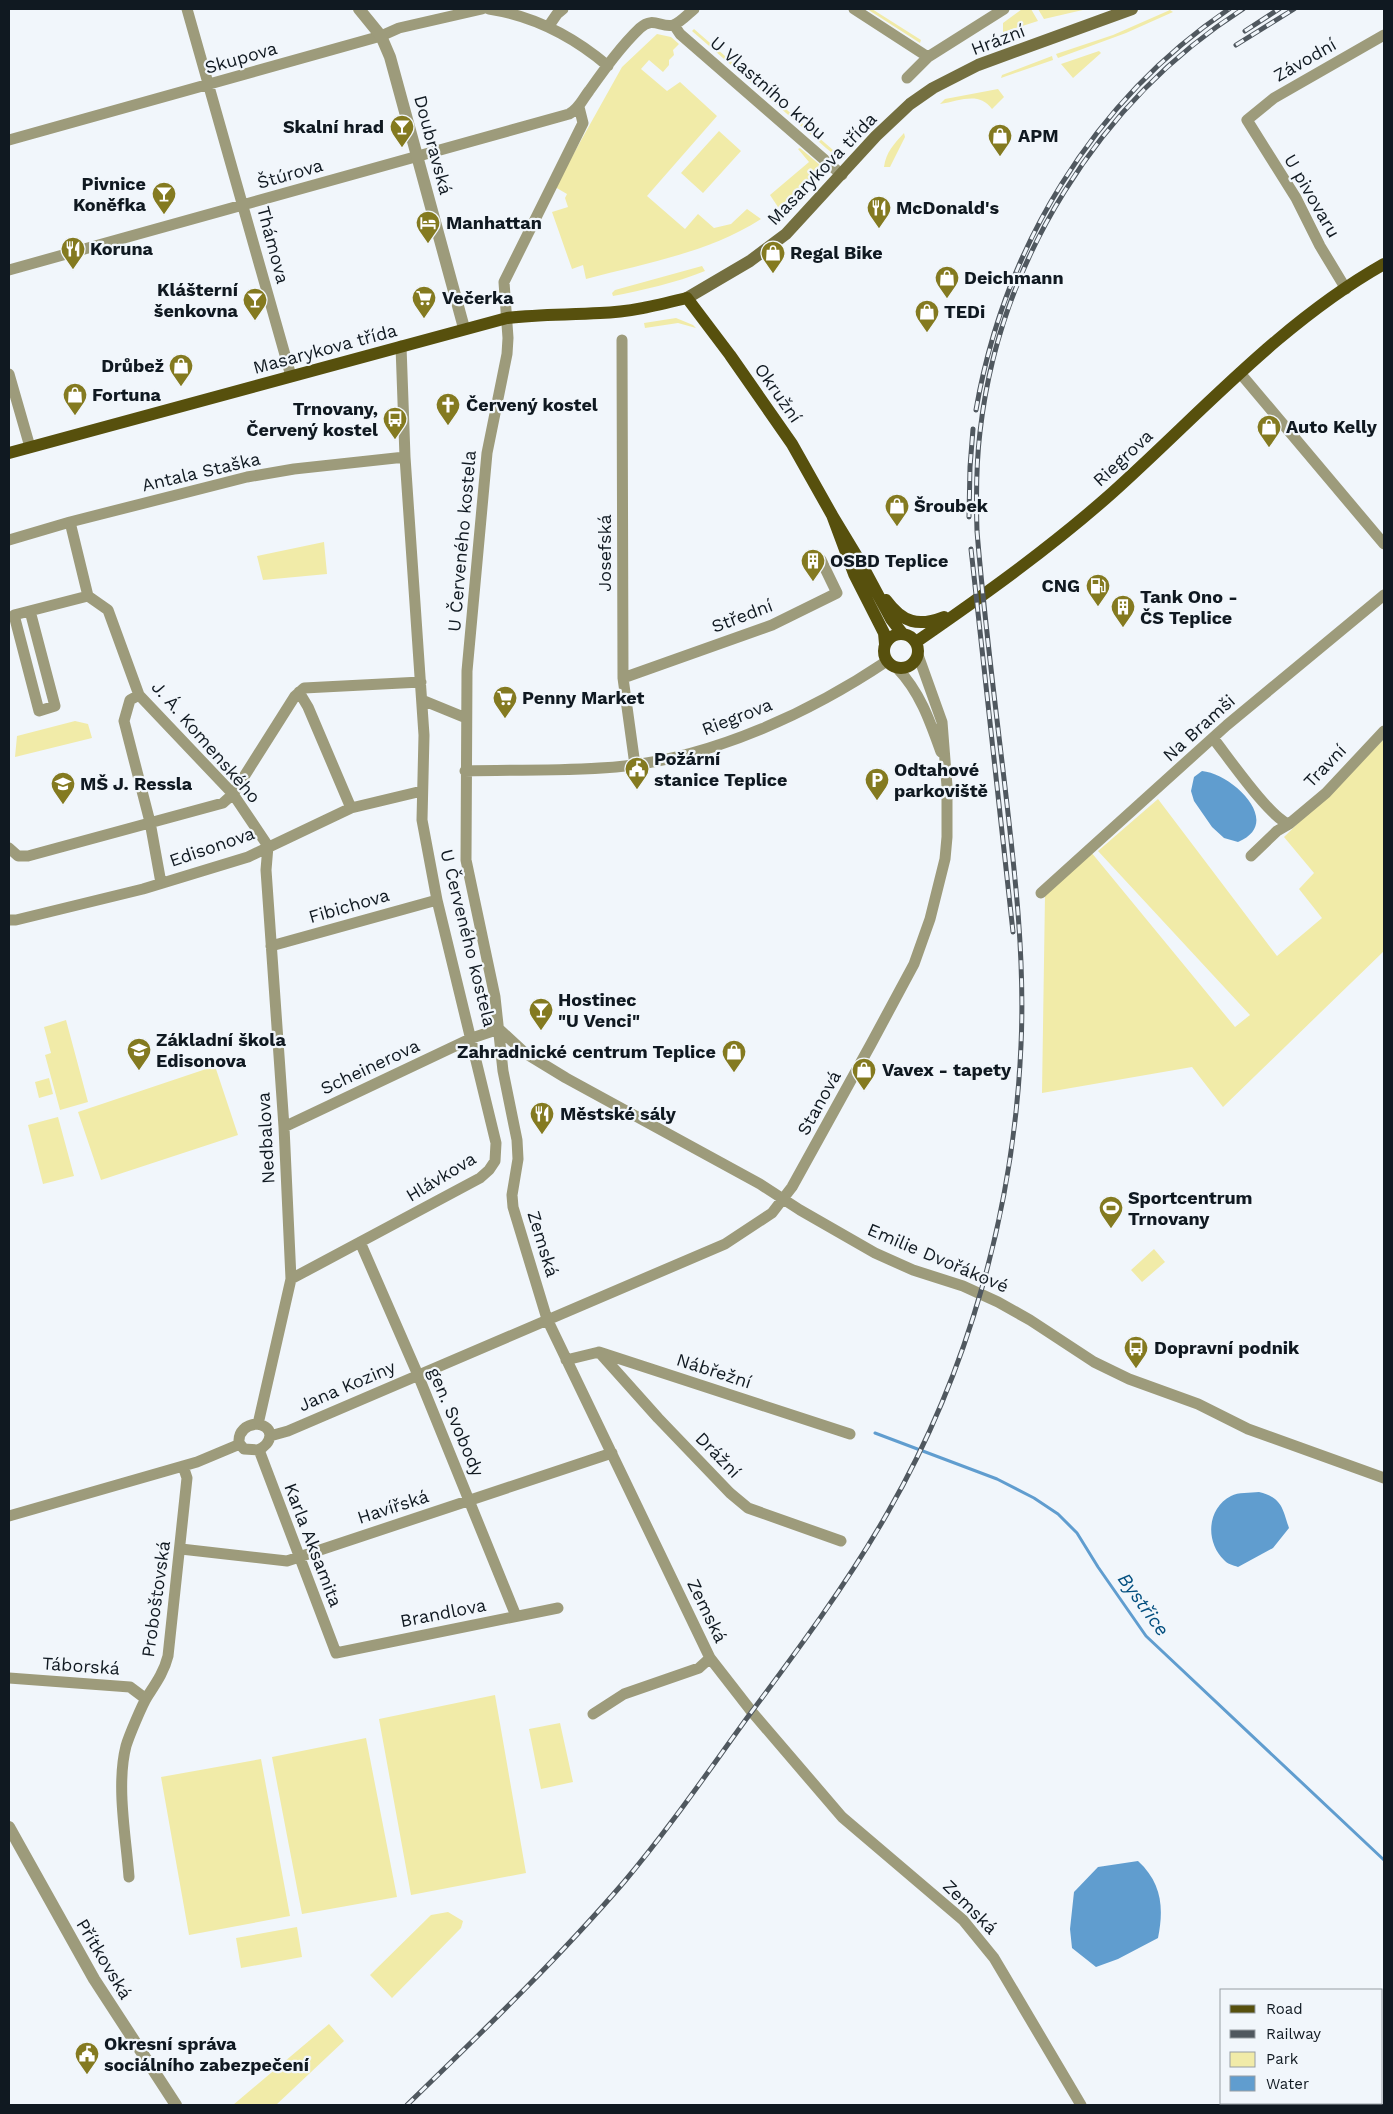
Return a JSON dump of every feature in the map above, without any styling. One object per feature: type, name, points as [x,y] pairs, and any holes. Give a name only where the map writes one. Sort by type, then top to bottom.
[{"type":"main road","name":"Hrázní","points":[[910,104],[932,88],[971,68],[1132,9]]},
{"type":"main road","name":"Masarykova třída","points":[[9,452],[464,328],[507,318],[534,314],[600,313],[638,310],[687,298],[750,261],[786,234],[876,136],[910,104]]},
{"type":"main road","name":"Riegrova","points":[[916,642],[1063,536],[1114,492],[1240,373],[1288,331],[1384,264]]},
{"type":"main road","name":"Okružní","points":[[687,298],[730,355],[792,444],[891,619],[902,634]]},
{"type":"main road","name":"Okružní","points":[[832,514],[854,574],[884,633],[885,644]]},
{"type":"main road","points":[[861,563],[889,603],[907,620],[926,623],[959,612]]},
{"type":"main road","points":[[902,634],[910,636],[916,642],[918,655],[910,666],[892,665],[884,653],[885,644],[893,635],[902,634]]},
{"type":"street","name":"Thámova","points":[[187,9],[291,376]]},
{"type":"street","name":"Doubravská","points":[[359,9],[382,36],[390,57],[464,328]]},
{"type":"street","name":"Skupova","points":[[9,140],[382,36],[399,28],[482,9]]},
{"type":"street","points":[[489,9],[511,12],[548,27],[595,55],[608,66]]},
{"type":"street","points":[[548,27],[563,9]]},
{"type":"street","points":[[579,107],[608,66],[642,26],[654,22],[674,25],[694,9]]},
{"type":"street","points":[[854,9],[928,56]]},
{"type":"street","points":[[907,78],[928,56],[1004,9]]},
{"type":"street","name":"U Vlastního krbu","points":[[674,25],[680,34],[701,53],[842,175]]},
{"type":"street","name":"Závodní","points":[[1246,120],[1274,98],[1384,35]]},
{"type":"street","name":"Štúrova","points":[[9,270],[569,114],[579,107]]},
{"type":"street","name":"U Červeného kostela","points":[[401,346],[405,458],[425,747],[422,791],[423,830],[437,900],[472,1038],[499,1029],[495,997],[466,860],[465,771],[468,671],[487,453],[507,354],[504,282],[583,123],[579,107]]},
{"type":"street","name":"U pivovaru","points":[[1246,120],[1296,198],[1320,246],[1346,289]]},
{"type":"street","name":"Josefská","points":[[622,340],[623,678],[635,765]]},
{"type":"street","points":[[1240,373],[1384,544]]},
{"type":"street","points":[[9,374],[30,447]]},
{"type":"street","name":"Antala Staška","points":[[9,540],[70,522],[247,477],[294,469],[405,458]]},
{"type":"street","points":[[30,611],[55,706],[39,711],[14,615],[88,596],[70,522]]},
{"type":"street","name":"Střední","points":[[623,678],[772,625],[837,593],[821,560]]},
{"type":"street","name":"J. Á. Komenského","points":[[88,596],[108,610],[139,695],[234,794],[268,846]]},
{"type":"street","name":"Na Bramši","points":[[1041,893],[1213,738],[1383,599]]},
{"type":"street","name":"Stanová","points":[[547,1319],[725,1244],[762,1221],[783,1200],[872,1044],[914,964],[930,919],[945,859],[948,814],[942,722],[918,655]]},
{"type":"street","name":"Stanová","points":[[892,665],[913,687],[924,706],[946,768]]},
{"type":"street","name":"Riegrova","points":[[465,771],[565,769],[635,765],[714,746],[809,708],[892,665]]},
{"type":"street","points":[[9,848],[18,856],[28,856],[223,803],[234,794],[288,706],[299,692],[310,686],[420,682]]},
{"type":"street","points":[[299,692],[308,707],[351,808]]},
{"type":"street","points":[[139,695],[130,700],[124,721],[150,822],[161,882]]},
{"type":"street","points":[[422,700],[466,718]]},
{"type":"street","name":"Travní","points":[[1250,856],[1277,831],[1289,824],[1326,793],[1384,731]]},
{"type":"street","points":[[1213,738],[1271,810],[1282,822],[1289,824]]},
{"type":"street","name":"Edisonova","points":[[9,920],[16,920],[133,892],[248,857],[351,808],[422,791]]},
{"type":"street","name":"Nedbalova","points":[[258,1424],[291,1279],[284,1127],[266,870],[268,846]]},
{"type":"street","name":"Fibichova","points":[[272,946],[437,900]]},
{"type":"street","name":"Emilie Dvořákové","points":[[499,1029],[526,1052],[566,1078],[760,1184],[783,1200],[876,1253],[913,1270],[963,1286],[998,1302],[1030,1320],[1094,1362],[1121,1375],[1198,1404],[1248,1429],[1384,1478]]},
{"type":"street","name":"Zemská","points":[[499,1029],[503,1071],[518,1146],[512,1201],[547,1319],[710,1658],[748,1707],[842,1817],[963,1920],[994,1958],[1081,2105]]},
{"type":"street","name":"Scheinerova","points":[[284,1127],[472,1038]]},
{"type":"street","name":"Hlávkova","points":[[291,1279],[480,1178],[489,1170],[495,1161],[496,1142],[472,1038]]},
{"type":"street","name":"gen. Svobody","points":[[360,1242],[418,1375],[516,1616]]},
{"type":"street","name":"Jana Koziny","points":[[270,1436],[288,1431],[547,1319]]},
{"type":"street","points":[[566,1360],[599,1352]]},
{"type":"street","name":"Nábřežní","points":[[599,1352],[850,1434]]},
{"type":"street","name":"Drážní","points":[[599,1352],[658,1418],[730,1493],[748,1508],[841,1541]]},
{"type":"street","points":[[258,1424],[268,1428],[270,1436],[267,1444],[259,1450],[248,1450],[240,1444],[239,1436],[249,1426],[258,1424]]},
{"type":"street","points":[[9,1516],[183,1466],[208,1458],[240,1444]]},
{"type":"street","name":"Karla Aksamita","points":[[259,1450],[336,1653]]},
{"type":"street","name":"Havířská","points":[[181,1549],[287,1561],[612,1454]]},
{"type":"street","name":"Proboštovská","points":[[129,1877],[123,1798],[123,1766],[126,1746],[146,1699],[160,1679],[168,1656],[181,1549],[187,1478],[183,1466]]},
{"type":"street","name":"Brandlova","points":[[336,1653],[558,1608]]},
{"type":"street","points":[[593,1714],[624,1694],[699,1668],[710,1658]]},
{"type":"street","name":"Táborská","points":[[9,1678],[130,1687],[146,1699]]},
{"type":"street","name":"Přítkovská","points":[[9,1827],[94,1979],[176,2105]]},
{"type":"green space","points":[[867,9],[872,9],[921,40],[920,43]]},
{"type":"green space","points":[[1022,9],[1031,9],[1038,21],[1003,32],[1003,23]]},
{"type":"green space","points":[[1038,9],[1087,9],[1044,19]]},
{"type":"green space","points":[[1170,10],[1173,12],[1126,33],[1058,58],[1056,54],[1113,35]]},
{"type":"green space","points":[[694,29],[833,150],[831,152],[826,148],[692,31]]},
{"type":"green space","points":[[657,34],[671,37],[679,44],[673,50],[674,55],[663,72],[649,60],[641,69],[667,91],[680,82],[717,116],[647,196],[685,229],[698,214],[714,228],[731,224],[747,209],[761,219],[741,231],[698,249],[586,279],[583,265],[572,269],[552,212],[568,207],[565,198],[567,194],[555,187],[622,67]]},
{"type":"green space","points":[[1099,51],[1101,53],[1073,78],[1061,64]]},
{"type":"green space","points":[[1052,56],[1053,60],[1001,78],[1002,75]]},
{"type":"green space","points":[[998,89],[1004,97],[992,109],[987,103],[975,99],[940,104],[945,99]]},
{"type":"green space","points":[[719,131],[741,151],[703,193],[681,173]]},
{"type":"green space","points":[[904,133],[905,137],[890,167],[884,167],[889,153]]},
{"type":"green space","points":[[800,148],[820,165],[820,169],[795,194],[778,207],[770,195],[809,162],[798,149]]},
{"type":"green space","points":[[702,266],[705,271],[671,283],[613,296],[612,293],[615,290]]},
{"type":"green space","points":[[676,318],[696,328],[678,323],[645,328],[644,323]]},
{"type":"green space","points":[[324,542],[327,574],[263,580],[257,556]]},
{"type":"green space","points":[[75,721],[88,724],[92,738],[15,757],[17,736]]},
{"type":"green space","points":[[1384,739],[1384,951],[1223,1107],[1192,1067],[1042,1093],[1045,895],[1091,852],[1235,1027],[1250,1015],[1098,851],[1158,799],[1277,956],[1322,918],[1299,889],[1314,873],[1284,837]]},
{"type":"green space","points":[[66,1020],[88,1102],[60,1110],[45,1055],[51,1053],[44,1027]]},
{"type":"green space","points":[[215,1066],[238,1135],[101,1180],[78,1112]]},
{"type":"green space","points":[[49,1078],[53,1094],[39,1098],[35,1082]]},
{"type":"green space","points":[[58,1117],[74,1176],[43,1184],[28,1125]]},
{"type":"green space","points":[[1154,1249],[1165,1262],[1142,1282],[1131,1270]]},
{"type":"green space","points":[[495,1695],[526,1873],[411,1895],[379,1719]]},
{"type":"green space","points":[[560,1723],[573,1782],[541,1789],[529,1729]]},
{"type":"green space","points":[[366,1738],[397,1897],[302,1914],[272,1757]]},
{"type":"green space","points":[[261,1759],[290,1916],[189,1935],[161,1777]]},
{"type":"green space","points":[[448,1912],[463,1921],[461,1928],[392,1998],[370,1975],[431,1915]]},
{"type":"green space","points":[[297,1927],[302,1957],[241,1968],[236,1938]]},
{"type":"green space","points":[[329,2024],[344,2041],[276,2105],[233,2105]]},
{"type":"water","points":[[1202,771],[1214,774],[1227,781],[1249,801],[1255,812],[1256,823],[1251,834],[1238,842],[1224,838],[1212,827],[1194,801],[1191,791],[1194,777]]},
{"type":"water","points":[[1259,1492],[1277,1500],[1285,1514],[1289,1528],[1273,1548],[1238,1567],[1224,1560],[1218,1553],[1212,1535],[1213,1517],[1223,1501],[1231,1496],[1241,1493]]},
{"type":"water","points":[[1138,1861],[1152,1878],[1159,1896],[1161,1916],[1158,1938],[1118,1959],[1096,1967],[1072,1948],[1070,1929],[1074,1892],[1098,1867]]},
{"type":"waterway","name":"Bystřice","points":[[875,1433],[997,1479],[1034,1498],[1058,1514],[1077,1533],[1146,1636],[1384,1860]]},
{"type":"railway","points":[[976,410],[989,350],[1008,292],[1032,236],[1062,183],[1097,134],[1136,88],[1180,46],[1229,9]]},
{"type":"railway","points":[[407,2105],[572,1940],[624,1882],[672,1822],[803,1642],[856,1565],[888,1512],[917,1458],[942,1402],[964,1345],[982,1287],[997,1227],[1009,1167],[1017,1106],[1021,1045],[1022,980],[1016,884],[986,627],[977,531],[980,432],[991,369],[1009,307],[1034,248],[1065,191],[1102,138],[1144,90],[1191,47],[1243,9]]},
{"type":"railway","points":[[1245,31],[1279,9]]},
{"type":"railway","points":[[1236,45],[1294,9]]},
{"type":"railway","points":[[969,517],[973,429]]},
{"type":"railway","points":[[971,549],[1013,932]]},
{"type":"place","name":"Skalní hrad","points":[[402,148]]},
{"type":"place","name":"APM","points":[[1000,157]]},
{"type":"place","name":"Pivnice Koněfka","points":[[164,215]]},
{"type":"place","name":"McDonald's","points":[[879,229]]},
{"type":"place","name":"Manhattan","points":[[428,244]]},
{"type":"place","name":"Koruna","points":[[73,270]]},
{"type":"place","name":"Regal Bike","points":[[773,274]]},
{"type":"place","name":"Deichmann","points":[[947,299]]},
{"type":"place","name":"Večerka","points":[[424,319]]},
{"type":"place","name":"Klášterní šenkovna","points":[[255,321]]},
{"type":"place","name":"TEDi","points":[[927,333]]},
{"type":"place","name":"Drůbež","points":[[181,387]]},
{"type":"place","name":"Fortuna","points":[[75,416]]},
{"type":"place","name":"Červený kostel","points":[[448,426]]},
{"type":"place","name":"Trnovany, Červený kostel","points":[[395,440]]},
{"type":"place","name":"Auto Kelly","points":[[1269,448]]},
{"type":"place","name":"Šroubek","points":[[897,527]]},
{"type":"place","name":"OSBD Teplice","points":[[813,582]]},
{"type":"place","name":"CNG","points":[[1098,607]]},
{"type":"place","name":"Tank Ono - ČS Teplice","points":[[1123,628]]},
{"type":"place","name":"Penny Market","points":[[505,719]]},
{"type":"place","name":"Požární stanice Teplice","points":[[637,790]]},
{"type":"place","name":"Odtahové parkoviště","points":[[877,801]]},
{"type":"place","name":"MŠ J. Ressla","points":[[63,805]]},
{"type":"place","name":"Hostinec \"U Venci\"","points":[[541,1031]]},
{"type":"place","name":"Základní škola Edisonova","points":[[139,1071]]},
{"type":"place","name":"Zahradnické centrum Teplice","points":[[734,1073]]},
{"type":"place","name":"Vavex - tapety","points":[[864,1091]]},
{"type":"place","name":"Městské sály","points":[[542,1135]]},
{"type":"place","name":"Sportcentrum Trnovany","points":[[1111,1229]]},
{"type":"place","name":"Dopravní podnik","points":[[1136,1369]]},
{"type":"place","name":"Okresní správa sociálního zabezpečení","points":[[87,2075]]}]
